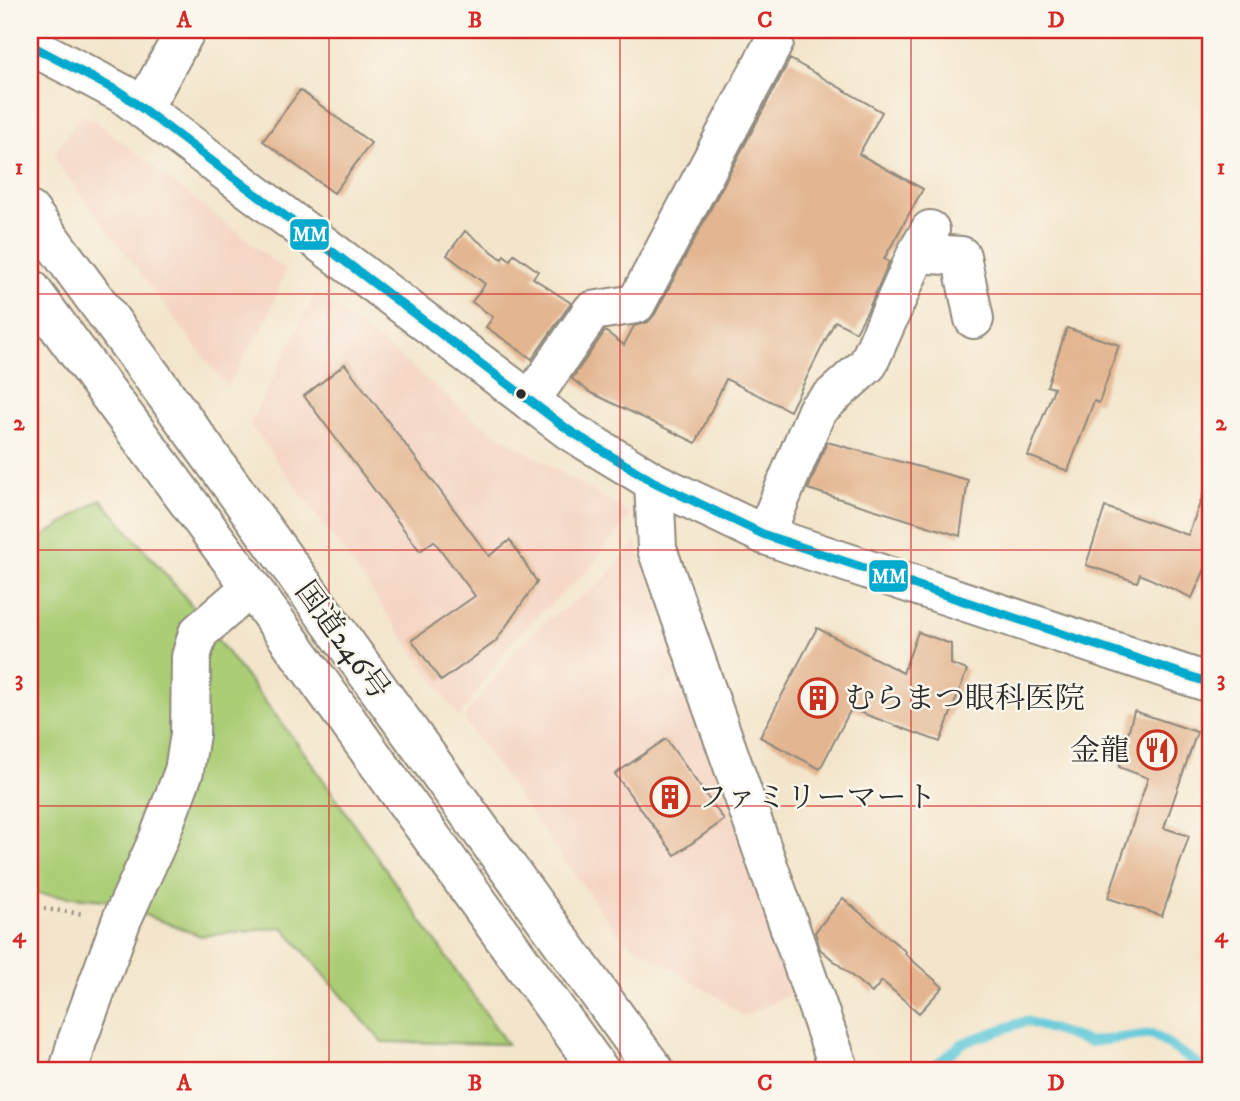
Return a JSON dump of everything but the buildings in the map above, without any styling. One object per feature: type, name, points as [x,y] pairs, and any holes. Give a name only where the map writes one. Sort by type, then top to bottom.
[{"type":"main road","points":[[34,30],[133,101],[570,431],[654,482],[765,535],[1210,683]]},
{"type":"main road","points":[[133,101],[186,30]]},
{"type":"main road","points":[[530,401],[592,311],[636,304],[774,42]]},
{"type":"main road","points":[[30,45],[133,101]]},
{"type":"main road","name":"国道246号","points":[[30,211],[172,402],[655,1071]]},
{"type":"main road","points":[[765,535],[817,410],[868,364],[924,241],[961,256],[974,319]]},
{"type":"main road","name":"国道246号","points":[[30,288],[251,587],[600,1071]]},
{"type":"main road","points":[[654,482],[657,550],[839,1070]]},
{"type":"main road","points":[[69,1071],[77,1041],[122,919],[158,840],[184,771],[190,734],[191,657],[198,633],[251,587]]},
{"type":"path","points":[[30,907],[122,919]]},
{"type":"shaded area","points":[[81,116],[94,120],[285,270],[269,316],[227,387],[56,162],[56,150]]},
{"type":"shaded area","points":[[316,292],[479,423],[631,514],[588,571],[540,613],[509,645],[459,718],[368,586],[250,424]]},
{"type":"shaded area","points":[[636,542],[795,992],[743,1017],[719,998],[619,936],[463,719],[515,651],[547,620],[601,583]]},
{"type":"green space","points":[[101,499],[184,596],[306,755],[507,1044],[382,1042],[283,927],[201,936],[105,900],[30,893],[30,545]]},
{"type":"waterway","points":[[928,1071],[963,1043],[1026,1021],[1090,1042],[1152,1034],[1198,1064]]},
{"type":"transit line","name":"MM","points":[[30,45],[123,94],[570,431],[654,482],[765,535],[1210,683]]},
{"type":"place","name":"むらまつ眼科医院","points":[[818,698]]},
{"type":"place","name":"金龍","points":[[1157,750]]},
{"type":"place","name":"ファミリーマート","points":[[670,797]]}]
